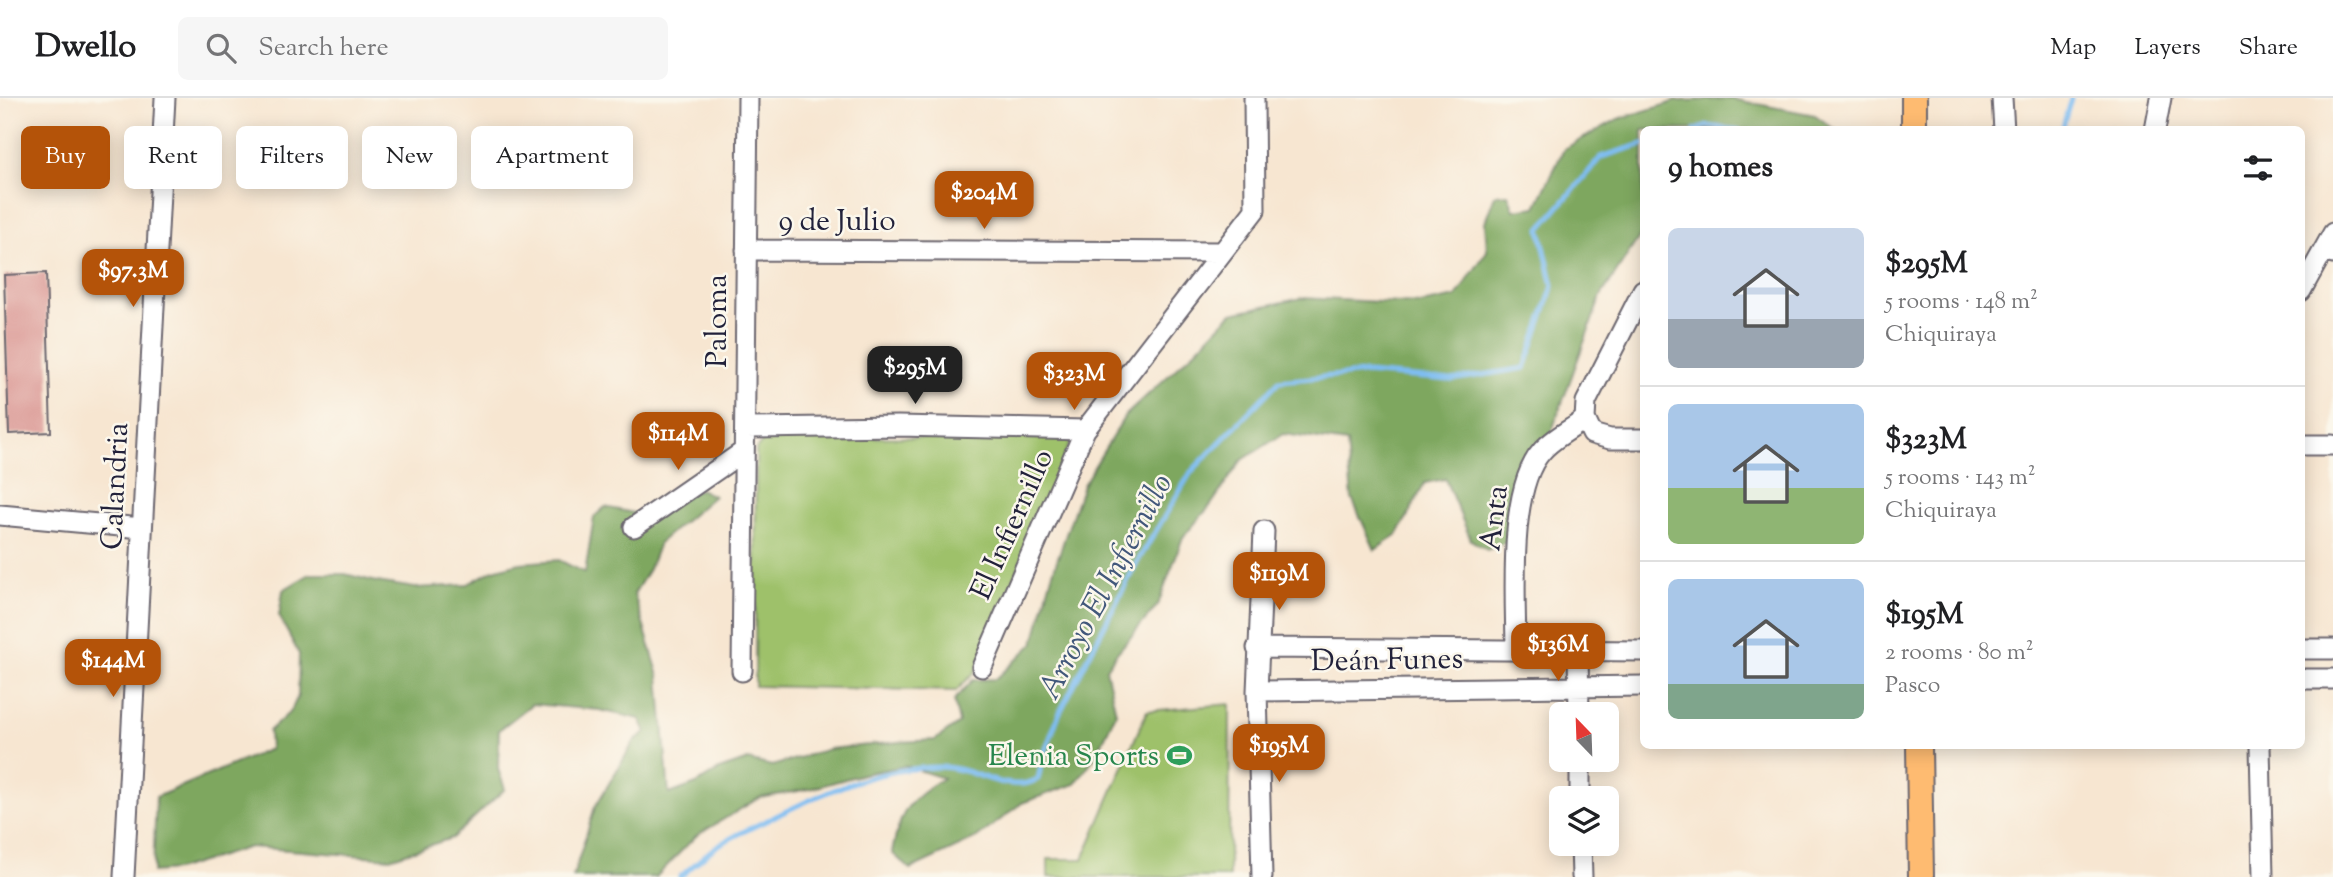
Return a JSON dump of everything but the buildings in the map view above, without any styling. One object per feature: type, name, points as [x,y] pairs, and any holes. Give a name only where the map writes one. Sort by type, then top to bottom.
[{"type":"main road","points":[[1913,98],[1914,126]]},
{"type":"main road","points":[[1919,749],[1921,877]]},
{"type":"street","name":"Calandria","points":[[124,877],[165,98]]},
{"type":"street","name":"Paloma","points":[[743,671],[748,98]]},
{"type":"street","name":"El Infiernillo","points":[[982,667],[1085,430],[1255,209],[1254,98]]},
{"type":"street","points":[[2002,98],[2004,126]]},
{"type":"street","points":[[2156,126],[2161,98]]},
{"type":"street","points":[[2305,285],[2328,252],[2333,233]]},
{"type":"street","name":"9 de Julio","points":[[746,250],[1222,252]]},
{"type":"street","points":[[1640,296],[1586,402],[1585,419],[1592,434],[1610,439],[1640,439]]},
{"type":"street","name":"Anta","points":[[1516,651],[1517,524],[1529,474],[1542,451],[1585,419]]},
{"type":"street","points":[[745,428],[898,426],[1085,430]]},
{"type":"street","points":[[2305,445],[2333,445]]},
{"type":"street","points":[[634,527],[744,451]]},
{"type":"street","points":[[0,515],[142,528]]},
{"type":"street","points":[[1262,877],[1257,648],[1264,531]]},
{"type":"street","name":"Deán Funes","points":[[1257,648],[1640,651]]},
{"type":"street","points":[[2305,649],[2333,649]]},
{"type":"street","points":[[1578,652],[1579,702]]},
{"type":"street","points":[[2305,679],[2333,679]]},
{"type":"street","name":"Deán Funes","points":[[1257,691],[1640,686]]},
{"type":"street","points":[[2260,749],[2263,877]]},
{"type":"street","points":[[1581,856],[1581,877]]},
{"type":"green space","points":[[1731,99],[1815,115],[1830,126],[1640,126],[1640,236],[1601,296],[1550,436],[1507,542],[1487,550],[1471,540],[1445,479],[1425,483],[1398,534],[1375,550],[1352,499],[1347,443],[1283,434],[1241,461],[1211,505],[1183,537],[1158,605],[1106,669],[1116,713],[1097,754],[1075,784],[1022,803],[977,838],[910,869],[892,853],[898,827],[907,808],[943,778],[906,766],[759,798],[696,836],[656,877],[573,877],[595,807],[635,740],[646,732],[640,719],[599,710],[532,704],[499,730],[498,769],[505,789],[452,838],[390,858],[250,847],[176,870],[153,872],[156,797],[270,749],[269,731],[291,711],[298,696],[299,654],[279,616],[283,590],[310,574],[345,574],[415,588],[466,585],[493,570],[520,563],[559,560],[585,573],[594,517],[605,507],[644,515],[700,489],[714,496],[659,543],[649,569],[634,594],[659,676],[669,794],[696,784],[719,770],[748,760],[772,766],[829,749],[935,740],[959,723],[954,700],[973,680],[996,679],[1034,643],[1052,575],[1083,485],[1125,416],[1232,313],[1302,298],[1421,304],[1456,297],[1487,251],[1485,222],[1495,195],[1508,194],[1514,210],[1536,207],[1564,149],[1618,119],[1677,101]]},
{"type":"green space","points":[[766,437],[1067,438],[1071,441],[975,672],[956,691],[755,686],[756,449]]},
{"type":"green space","name":"Elenia Sports","points":[[1230,704],[1229,877],[1048,877],[1048,859],[1083,859],[1147,711]]},
{"type":"waterway","name":"Arroyo El Infiernillo","points":[[2063,126],[2071,98]]},
{"type":"waterway","name":"Arroyo El Infiernillo","points":[[680,877],[712,850],[738,834],[854,782],[897,771],[941,767],[966,771],[1002,783],[1026,783],[1038,779],[1059,714],[1135,566],[1191,472],[1279,381],[1365,373],[1451,380],[1525,368],[1553,286],[1540,229],[1601,157],[1640,145]]},
{"type":"place","name":"Elenia Sports","points":[[1179,755]]}]
